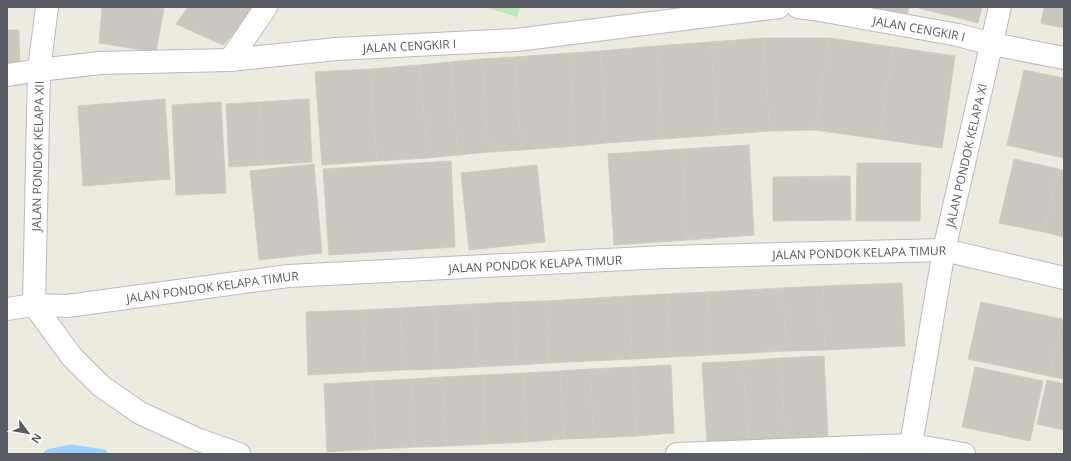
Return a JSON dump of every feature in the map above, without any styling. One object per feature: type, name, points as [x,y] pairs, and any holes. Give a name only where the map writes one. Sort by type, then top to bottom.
[{"type":"street","name":"JALAN PONDOK KELAPA XII","points":[[34,305],[39,70],[43,26],[47,7]]},
{"type":"street","points":[[230,60],[266,7]]},
{"type":"street","name":"JALAN CENGKIR I","points":[[7,75],[100,63],[230,60],[336,49],[516,40],[779,7]]},
{"type":"street","name":"JALAN PONDOK KELAPA XI","points":[[911,445],[944,250],[1000,7]]},
{"type":"street","name":"JALAN CENGKIR I","points":[[809,8],[958,35],[992,44],[1064,58]]},
{"type":"street","name":"JALAN PONDOK KELAPA TIMUR","points":[[7,309],[34,305],[67,306],[288,276],[665,257],[944,250],[1064,278]]},
{"type":"street","points":[[34,305],[72,357],[101,386],[140,413],[199,440],[239,454]]},
{"type":"street","points":[[678,454],[911,445],[964,454]]},
{"type":"green space","points":[[485,7],[520,7],[517,17]]},
{"type":"building","points":[[102,7],[151,7],[164,9],[156,52],[99,43]]},
{"type":"building","points":[[188,7],[250,7],[254,10],[223,45],[176,24]]},
{"type":"building","points":[[873,7],[909,7],[907,15]]},
{"type":"building","points":[[915,7],[982,7],[978,23]]},
{"type":"building","points":[[1044,7],[1064,7],[1064,28],[1041,23]]},
{"type":"building","points":[[7,30],[19,30],[20,71],[7,71]]},
{"type":"building","points":[[763,38],[770,131],[718,135],[711,42]]},
{"type":"building","points":[[763,38],[829,38],[815,130],[770,131]]},
{"type":"building","points":[[829,38],[893,47],[879,139],[815,130]]},
{"type":"building","points":[[711,42],[718,135],[663,139],[656,46]]},
{"type":"building","points":[[656,46],[663,139],[607,143],[600,51]]},
{"type":"building","points":[[893,47],[955,56],[942,148],[879,139]]},
{"type":"building","points":[[600,51],[607,143],[575,146],[569,53]]},
{"type":"building","points":[[569,53],[575,146],[521,150],[515,57]]},
{"type":"building","points":[[515,57],[521,150],[489,152],[482,59]]},
{"type":"building","points":[[482,59],[489,152],[458,155],[451,62]]},
{"type":"building","points":[[451,62],[458,155],[427,158],[420,65]]},
{"type":"building","points":[[420,65],[427,158],[377,161],[370,69]]},
{"type":"building","points":[[370,69],[377,161],[322,165],[315,72]]},
{"type":"building","points":[[1024,70],[1064,78],[1064,158],[1007,145]]},
{"type":"building","points":[[165,99],[170,179],[83,186],[78,106]]},
{"type":"building","points":[[309,99],[312,162],[263,165],[260,102]]},
{"type":"building","points":[[221,102],[226,193],[176,195],[172,105]]},
{"type":"building","points":[[260,102],[263,165],[229,167],[226,104]]},
{"type":"building","points":[[749,145],[754,235],[687,240],[682,149]]},
{"type":"building","points":[[682,149],[687,240],[614,245],[608,154]]},
{"type":"building","points":[[1014,159],[1059,169],[1044,232],[999,223]]},
{"type":"building","points":[[451,161],[455,247],[329,255],[323,169]]},
{"type":"building","points":[[857,163],[921,163],[920,221],[856,221]]},
{"type":"building","points":[[314,164],[322,253],[259,260],[250,171]]},
{"type":"building","points":[[537,165],[545,242],[469,250],[461,173]]},
{"type":"building","points":[[1059,169],[1064,171],[1064,237],[1044,232]]},
{"type":"building","points":[[850,176],[851,220],[773,221],[773,177]]},
{"type":"building","points":[[902,283],[905,346],[825,350],[823,286]]},
{"type":"building","points":[[823,286],[825,350],[786,351],[783,288]]},
{"type":"building","points":[[783,288],[786,351],[711,355],[708,292]]},
{"type":"building","points":[[708,292],[711,355],[670,357],[668,294]]},
{"type":"building","points":[[668,294],[670,357],[632,359],[629,296]]},
{"type":"building","points":[[629,296],[632,359],[549,363],[546,301]]},
{"type":"building","points":[[546,301],[549,363],[516,365],[513,302]]},
{"type":"building","points":[[513,302],[516,365],[477,367],[474,304]]},
{"type":"building","points":[[981,302],[1062,319],[1049,376],[968,359]]},
{"type":"building","points":[[474,304],[477,367],[438,369],[435,306]]},
{"type":"building","points":[[435,306],[438,369],[403,370],[400,308]]},
{"type":"building","points":[[400,308],[403,370],[365,372],[362,310]]},
{"type":"building","points":[[362,310],[365,372],[308,375],[306,312]]},
{"type":"building","points":[[1062,319],[1064,319],[1064,379],[1049,376]]},
{"type":"building","points":[[824,356],[828,436],[785,439],[781,358]]},
{"type":"building","points":[[781,358],[785,439],[748,441],[743,361]]},
{"type":"building","points":[[743,361],[748,441],[707,443],[702,363]]},
{"type":"building","points":[[671,365],[674,433],[636,436],[633,367]]},
{"type":"building","points":[[633,367],[636,436],[594,438],[590,369]]},
{"type":"building","points":[[975,367],[1043,381],[1030,441],[962,427]]},
{"type":"building","points":[[590,369],[594,438],[564,439],[560,371]]},
{"type":"building","points":[[560,371],[564,439],[527,442],[524,373]]},
{"type":"building","points":[[524,373],[527,442],[486,444],[483,375]]},
{"type":"building","points":[[483,375],[486,444],[446,446],[443,377]]},
{"type":"building","points":[[443,377],[446,446],[415,447],[412,379]]},
{"type":"building","points":[[412,379],[415,447],[376,449],[372,381]]},
{"type":"building","points":[[1047,380],[1064,384],[1064,430],[1037,424]]},
{"type":"building","points":[[372,381],[376,449],[327,452],[324,384]]},
{"type":"waterway","points":[[48,454],[71,449],[103,454]]}]
